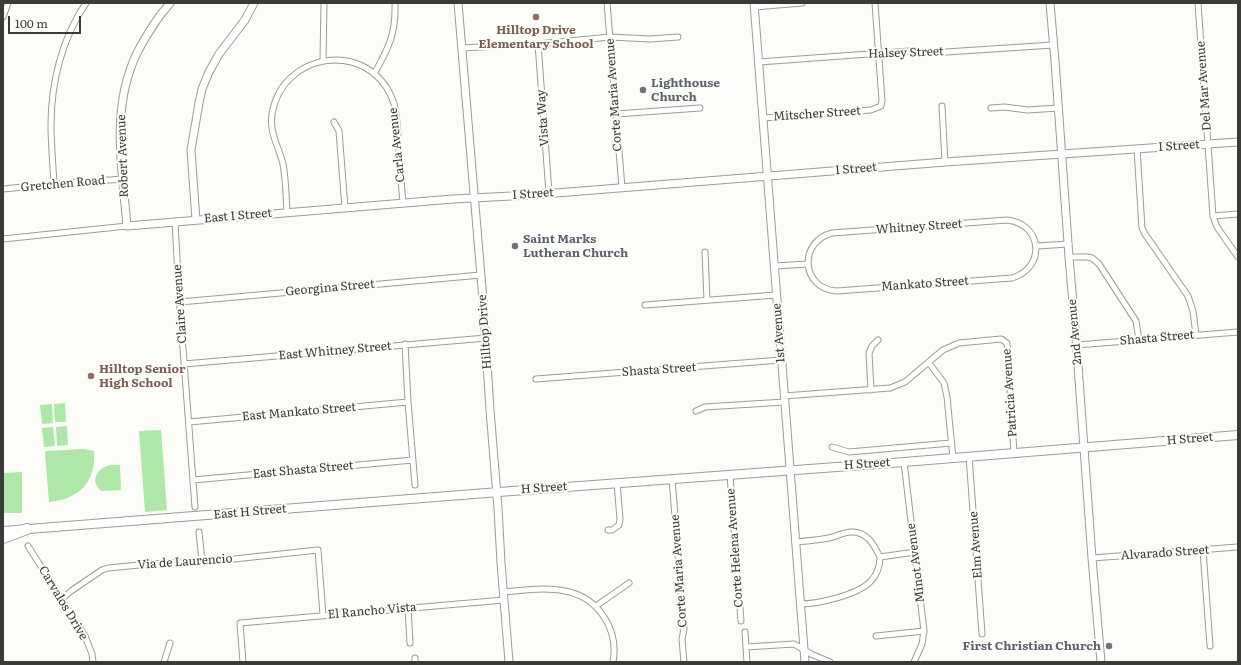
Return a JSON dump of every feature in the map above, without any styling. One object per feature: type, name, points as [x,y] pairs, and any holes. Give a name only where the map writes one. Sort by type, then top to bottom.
[{"type":"highway","points":[[3,538],[27,529]]},
{"type":"main road","name":"H Street","points":[[497,492],[904,462],[1238,435]]},
{"type":"main road","name":"East H Street","points":[[3,531],[497,492]]},
{"type":"street","points":[[3,17],[8,3]]},
{"type":"street","points":[[54,184],[51,123],[53,95],[64,47],[77,17],[86,3]]},
{"type":"street","name":"Robert Avenue","points":[[127,226],[120,130],[121,105],[125,85],[142,45],[159,16],[170,3]]},
{"type":"street","points":[[196,220],[191,150],[202,89],[208,72],[219,54],[245,20],[254,3]]},
{"type":"street","points":[[324,3],[324,60]]},
{"type":"street","points":[[287,212],[283,165],[272,131],[273,108],[277,96],[290,77],[304,68],[324,60],[347,61],[368,69],[374,74],[386,54],[392,38],[395,20],[395,3]]},
{"type":"street","name":"Hilltop Drive","points":[[458,3],[486,338],[509,662]]},
{"type":"street","name":"Corte Maria Avenue","points":[[607,3],[622,188]]},
{"type":"street","points":[[755,5],[802,3]]},
{"type":"street","points":[[875,3],[878,54]]},
{"type":"street","name":"2nd Avenue","points":[[1050,3],[1101,662]]},
{"type":"street","name":"Del Mar Avenue","points":[[1198,3],[1213,216],[1217,227],[1238,257]]},
{"type":"street","name":"1st Avenue","points":[[755,5],[804,662]]},
{"type":"street","points":[[462,48],[538,44],[610,37],[650,39],[678,37]]},
{"type":"street","name":"Vista Way","points":[[538,44],[549,193]]},
{"type":"street","name":"Halsey Street","points":[[759,62],[910,51],[931,53],[1053,44]]},
{"type":"street","name":"Mitscher Street","points":[[763,118],[871,110],[881,106],[882,101],[878,54]]},
{"type":"street","name":"Carla Avenue","points":[[374,74],[387,90],[395,107],[403,203]]},
{"type":"street","points":[[942,106],[945,162]]},
{"type":"street","points":[[991,108],[1004,107],[1028,110],[1058,108]]},
{"type":"street","points":[[616,114],[700,108]]},
{"type":"street","points":[[334,122],[339,131],[345,208]]},
{"type":"street","name":"I Street","points":[[474,197],[622,188],[945,162],[1238,142]]},
{"type":"street","points":[[1137,149],[1142,228],[1188,296],[1193,311],[1196,335]]},
{"type":"street","name":"Gretchen Road","points":[[3,189],[123,179]]},
{"type":"street","name":"East I Street","points":[[3,238],[287,212],[474,197]]},
{"type":"street","points":[[1213,216],[1238,214]]},
{"type":"street","name":"Whitney Street","points":[[808,264],[809,255],[816,243],[825,236],[837,233],[1007,220],[1019,223],[1026,227],[1032,234],[1037,246]]},
{"type":"street","name":"Claire Avenue","points":[[175,222],[195,507]]},
{"type":"street","points":[[1037,246],[1068,244]]},
{"type":"street","name":"Mankato Street","points":[[808,264],[810,273],[817,283],[824,288],[837,291],[1012,278],[1024,272],[1030,266],[1034,259],[1037,246]]},
{"type":"street","points":[[705,252],[708,300]]},
{"type":"street","points":[[1069,257],[1087,256],[1099,264],[1136,321],[1139,340]]},
{"type":"street","points":[[775,266],[808,264]]},
{"type":"street","name":"Georgina Street","points":[[180,302],[481,275]]},
{"type":"street","points":[[645,305],[776,295]]},
{"type":"street","name":"Shasta Street","points":[[1077,346],[1238,332]]},
{"type":"street","name":"East Whitney Street","points":[[184,364],[486,338]]},
{"type":"street","points":[[871,390],[869,353],[878,340]]},
{"type":"street","name":"Patricia Avenue","points":[[929,363],[943,350],[960,343],[998,340],[1004,340],[1007,343],[1014,453]]},
{"type":"street","points":[[405,344],[415,485]]},
{"type":"street","name":"Shasta Street","points":[[536,380],[781,360]]},
{"type":"street","points":[[696,411],[705,407],[890,388],[906,382],[929,363],[944,383],[947,397],[953,458]]},
{"type":"street","name":"East Mankato Street","points":[[189,422],[408,402]]},
{"type":"street","points":[[832,447],[849,452],[951,443]]},
{"type":"street","name":"Elm Avenue","points":[[969,456],[982,634]]},
{"type":"street","name":"East Shasta Street","points":[[193,480],[413,460]]},
{"type":"street","name":"Minot Avenue","points":[[904,462],[924,631],[922,644],[914,662]]},
{"type":"street","name":"Corte Helena Avenue","points":[[730,475],[740,622]]},
{"type":"street","name":"Corte Maria Avenue","points":[[672,479],[684,624],[682,639],[684,662]]},
{"type":"street","points":[[608,530],[612,530],[619,525],[620,519],[617,483]]},
{"type":"street","points":[[199,532],[202,560]]},
{"type":"street","points":[[795,542],[821,539],[855,532],[869,539],[874,544],[880,557],[876,575],[871,582],[865,586],[833,599],[810,604],[800,604]]},
{"type":"street","name":"Carvalos Drive","points":[[28,546],[85,636],[92,654],[93,662]]},
{"type":"street","name":"Alvarado Street","points":[[1092,558],[1238,547]]},
{"type":"street","name":"Via de Laurencio","points":[[62,599],[70,591],[102,570],[108,568],[202,560],[234,559],[318,550],[323,615]]},
{"type":"street","points":[[1203,550],[1210,646]]},
{"type":"street","points":[[880,557],[914,552]]},
{"type":"street","points":[[596,606],[629,583]]},
{"type":"street","points":[[504,596],[548,590],[561,590],[581,596],[596,606],[607,620],[614,645],[613,662]]},
{"type":"street","name":"El Rancho Vista","points":[[243,662],[240,623],[408,608],[504,596]]},
{"type":"street","points":[[408,608],[410,643]]},
{"type":"street","points":[[876,636],[924,631]]},
{"type":"street","points":[[745,632],[747,662]]},
{"type":"street","points":[[164,662],[170,643]]},
{"type":"street","points":[[746,647],[794,644],[811,654],[830,662]]},
{"type":"green space","points":[[65,403],[66,422],[55,422],[54,404]]},
{"type":"green space","points":[[52,404],[53,423],[42,424],[40,405]]},
{"type":"green space","points":[[67,426],[68,445],[57,446],[56,427]]},
{"type":"green space","points":[[53,427],[55,446],[44,447],[42,428]]},
{"type":"green space","points":[[161,430],[167,510],[145,512],[139,431]]},
{"type":"green space","points":[[83,449],[94,451],[94,462],[89,480],[77,493],[60,500],[49,502],[46,451]]},
{"type":"green space","points":[[111,465],[120,465],[121,489],[101,491],[97,487],[95,478],[102,468]]},
{"type":"green space","points":[[22,472],[22,513],[3,513],[3,473]]},
{"type":"place","name":"Hilltop Drive Elementary School","points":[[536,17]]},
{"type":"place","name":"Lighthouse Church","points":[[643,90]]},
{"type":"place","name":"Saint Marks Lutheran Church","points":[[515,246]]},
{"type":"place","name":"Hilltop Senior High School","points":[[91,376]]},
{"type":"place","name":"First Christian Church","points":[[1109,646]]}]
